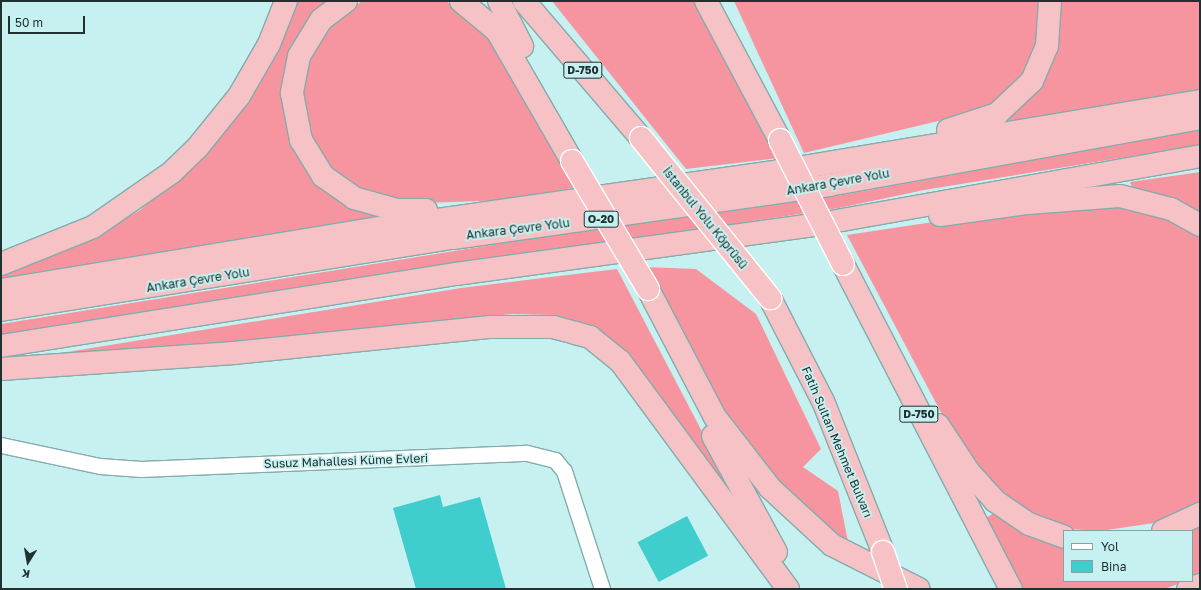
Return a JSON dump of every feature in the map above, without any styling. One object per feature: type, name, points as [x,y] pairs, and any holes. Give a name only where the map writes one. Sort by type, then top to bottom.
[{"type":"highway","points":[[1,264],[93,227],[172,172],[197,148],[239,96],[269,44],[286,1]]},
{"type":"highway","points":[[346,1],[321,20],[308,37],[299,56],[292,94],[296,126],[311,160],[323,176],[354,198],[397,210],[426,210],[662,188]]},
{"type":"highway","points":[[461,1],[497,31],[576,159]]},
{"type":"highway","points":[[499,1],[576,159],[611,224],[644,291],[706,423],[800,589]]},
{"type":"highway","name":"İstanbul Yolu Köprüsü","points":[[524,1],[641,138],[770,298]]},
{"type":"highway","name":"D-750","points":[[706,1],[780,140],[1011,589]]},
{"type":"highway","points":[[721,1],[780,140]]},
{"type":"highway","points":[[778,172],[921,138],[997,114],[1018,97],[1040,66],[1051,20],[1050,1]]},
{"type":"highway","points":[[1,290],[380,228],[778,172],[1200,100]]},
{"type":"highway","name":"Ankara Çevre Yolu","points":[[1,310],[453,238],[829,185],[1200,118]]},
{"type":"highway","points":[[1,346],[456,274],[814,225],[1200,156]]},
{"type":"highway","points":[[709,239],[822,235],[958,212],[1099,196],[1140,199],[1171,209],[1200,225]]},
{"type":"highway","points":[[843,264],[931,415],[981,487],[1029,524],[1063,536]]},
{"type":"highway","points":[[644,291],[715,417],[770,488],[832,545],[919,589]]},
{"type":"highway","name":"Fatih Sultan Mehmet Bulvarı","points":[[770,298],[823,401],[896,589]]},
{"type":"highway","points":[[1,369],[234,352],[492,327],[553,327],[575,333],[590,338],[620,361],[788,589]]},
{"type":"highway","points":[[1165,530],[1200,514]]},
{"type":"highway","points":[[1188,589],[1200,585]]},
{"type":"street","name":"Susuz Mahallesi Küme Evleri","points":[[1,445],[100,466],[141,468],[528,453],[555,460],[564,471],[602,589]]},
{"type":"shaded area","points":[[295,1],[326,1],[310,20],[283,92],[283,109],[292,138],[395,218],[1,284],[1,271],[97,234],[139,211],[195,164],[242,108]]},
{"type":"shaded area","points":[[362,1],[446,1],[483,26],[577,187],[511,200],[394,204],[334,178],[307,132],[302,91],[304,71],[321,33]]},
{"type":"shaded area","points":[[552,1],[696,1],[778,158],[686,169]]},
{"type":"shaded area","points":[[734,1],[1039,1],[1040,25],[1031,69],[997,107],[804,153]]},
{"type":"shaded area","points":[[1061,1],[1200,1],[1200,95],[1001,125],[1057,45]]},
{"type":"shaded area","points":[[1200,130],[1200,145],[924,190],[839,208],[1,335],[1,324],[535,238],[837,196]]},
{"type":"shaded area","points":[[1200,172],[1200,217],[1133,190],[1130,182]]},
{"type":"shaded area","points":[[1093,203],[1144,207],[1200,235],[1200,504],[1154,523],[1107,530],[1069,529],[998,497],[945,420],[847,235],[1013,210]]},
{"type":"shaded area","points":[[644,267],[696,269],[756,314],[821,449],[803,467],[838,491],[849,547],[823,530],[745,449]]},
{"type":"shaded area","points":[[617,269],[730,485],[724,490],[572,321],[551,315],[512,314],[62,358],[61,353],[461,288]]},
{"type":"shaded area","points":[[997,511],[1063,544],[1063,582],[1183,582],[1164,589],[1024,589],[986,518]]},
{"type":"shaded area","points":[[1200,525],[1200,576],[1193,579],[1193,530],[1189,530]]},
{"type":"building","points":[[440,495],[443,507],[480,497],[506,589],[416,589],[393,508]]},
{"type":"building","points":[[687,516],[708,556],[659,582],[638,542]]}]
